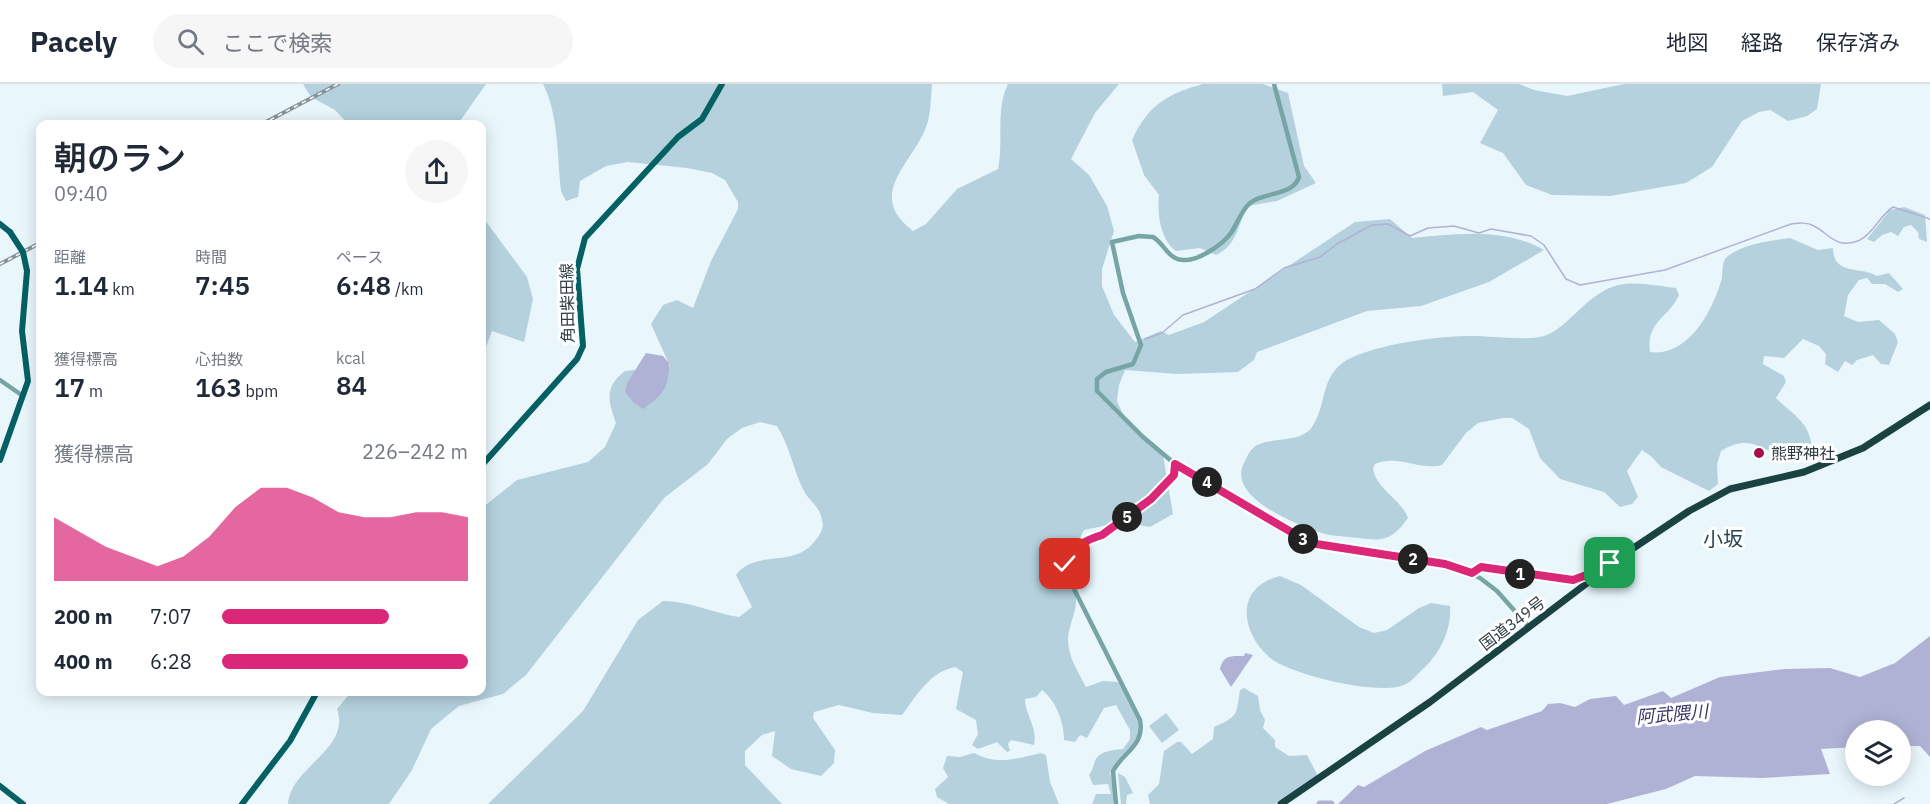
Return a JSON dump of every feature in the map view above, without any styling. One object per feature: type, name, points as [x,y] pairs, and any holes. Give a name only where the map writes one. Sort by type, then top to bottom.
[{"type":"highway","name":"国道349号","points":[[1281,804],[1430,702],[1657,531],[1722,493],[1822,466],[1863,448],[1930,405]]},
{"type":"main road","name":"角田柴田線","points":[[486,461],[578,359],[583,346],[577,269],[585,238],[678,137],[702,119],[722,84]]},
{"type":"main road","points":[[0,224],[10,232],[23,252],[27,271],[22,331],[28,381],[21,395],[0,460]]},
{"type":"main road","points":[[242,804],[290,741],[315,696]]},
{"type":"main road","points":[[0,786],[23,804]]},
{"type":"street","points":[[1274,84],[1299,177],[1294,186],[1249,203],[1227,238],[1192,259],[1183,260],[1170,255],[1154,237],[1139,236],[1112,242],[1123,292],[1141,345],[1133,364],[1106,372],[1097,379],[1097,391],[1143,437],[1175,464],[1310,543],[1445,564],[1472,573],[1497,591],[1529,627]]},
{"type":"street","points":[[0,380],[21,395]]},
{"type":"street","points":[[1116,804],[1113,771],[1136,746],[1141,725],[1134,705],[1072,585],[1065,564],[1072,551],[1093,537],[1102,535],[1151,499],[1174,475],[1175,464]]},
{"type":"street","points":[[1472,573],[1481,567],[1573,580],[1589,574],[1613,554],[1632,549]]},
{"type":"street","points":[[1608,567],[1613,554]]},
{"type":"shaded area","points":[[303,84],[486,84],[461,120],[344,120],[335,110],[311,97]]},
{"type":"shaded area","points":[[543,84],[932,84],[928,121],[898,176],[893,190],[892,203],[899,217],[913,231],[926,224],[957,189],[998,169],[1002,104],[1008,84],[1119,84],[1095,113],[1071,159],[1089,175],[1107,206],[1114,231],[1102,269],[1102,286],[1114,315],[1135,342],[1161,331],[1169,335],[1204,322],[1355,222],[1390,219],[1412,238],[1462,234],[1496,235],[1529,243],[1544,250],[1489,282],[1421,306],[1367,311],[1257,352],[1254,360],[1238,372],[1177,374],[1125,370],[1119,385],[1117,401],[1126,421],[1163,455],[1173,514],[1150,527],[1123,522],[1084,530],[1077,548],[1076,603],[1068,640],[1072,659],[1086,687],[1103,681],[1118,682],[1129,698],[1139,725],[1136,743],[1110,772],[1115,796],[1113,804],[1092,804],[1096,794],[1111,794],[1108,784],[1093,785],[1089,775],[1100,755],[1123,749],[1130,739],[1130,730],[1116,705],[1104,708],[1087,738],[1080,735],[1075,742],[1064,740],[1063,726],[1058,712],[1042,690],[1036,697],[1025,699],[1033,727],[1034,745],[1011,740],[1008,744],[1010,751],[1007,752],[997,742],[978,749],[972,745],[978,734],[976,720],[956,709],[963,672],[955,667],[931,679],[902,715],[873,713],[839,705],[814,712],[813,718],[835,750],[834,763],[821,776],[791,769],[772,756],[775,731],[762,735],[745,751],[745,765],[782,804],[488,804],[583,711],[638,620],[663,601],[682,603],[739,617],[752,607],[736,575],[744,567],[753,563],[786,557],[806,550],[817,538],[823,525],[820,513],[804,491],[777,426],[760,422],[742,428],[727,439],[708,464],[664,498],[526,675],[503,694],[459,706],[431,729],[412,770],[389,804],[288,804],[299,779],[336,736],[339,723],[337,709],[348,696],[486,696],[486,505],[517,480],[588,462],[605,447],[616,423],[610,401],[614,383],[625,371],[670,366],[651,324],[663,305],[677,300],[693,308],[711,261],[738,209],[738,202],[725,180],[712,173],[628,162],[606,166],[580,181],[578,197],[566,201],[561,191],[555,123]]},
{"type":"shaded area","points":[[1203,84],[1263,84],[1288,93],[1304,166],[1316,183],[1277,201],[1248,206],[1233,240],[1229,246],[1216,255],[1200,248],[1176,251],[1166,240],[1161,225],[1159,195],[1144,175],[1132,140],[1145,118],[1160,103],[1179,92]]},
{"type":"shaded area","points":[[1442,84],[1519,84],[1534,90],[1567,96],[1624,84],[1821,84],[1817,109],[1807,116],[1788,121],[1770,110],[1759,112],[1742,121],[1712,167],[1686,183],[1610,196],[1552,195],[1526,185],[1503,153],[1480,143],[1498,110],[1473,92],[1443,96]]},
{"type":"shaded area","points":[[1904,207],[1925,215],[1927,242],[1919,239],[1918,232],[1911,225],[1904,227],[1898,236],[1891,232],[1882,235],[1874,242],[1867,239],[1890,210]]},
{"type":"shaded area","points":[[486,221],[527,277],[533,299],[524,342],[492,331],[486,347]]},
{"type":"shaded area","points":[[1790,238],[1818,250],[1833,248],[1834,257],[1843,267],[1877,276],[1889,273],[1903,289],[1898,292],[1885,284],[1872,284],[1867,278],[1859,280],[1848,295],[1844,316],[1858,322],[1879,320],[1895,334],[1898,342],[1889,365],[1881,364],[1873,355],[1857,360],[1852,365],[1845,361],[1838,372],[1825,364],[1826,354],[1819,346],[1803,339],[1784,358],[1764,356],[1763,364],[1784,376],[1786,382],[1776,398],[1804,424],[1810,438],[1812,447],[1794,457],[1784,456],[1751,444],[1733,445],[1721,451],[1717,464],[1718,484],[1709,491],[1661,467],[1642,450],[1627,471],[1638,497],[1632,504],[1620,507],[1604,492],[1560,479],[1540,458],[1529,429],[1512,418],[1503,418],[1478,423],[1466,433],[1442,465],[1425,466],[1392,461],[1375,464],[1373,469],[1379,483],[1405,511],[1408,518],[1395,533],[1383,539],[1332,535],[1311,529],[1267,508],[1245,487],[1241,475],[1244,463],[1252,449],[1257,445],[1294,438],[1307,432],[1317,417],[1326,388],[1335,370],[1343,362],[1355,356],[1382,347],[1428,339],[1459,336],[1518,338],[1544,336],[1562,326],[1601,292],[1622,284],[1633,283],[1676,288],[1679,295],[1651,333],[1650,352],[1664,352],[1687,339],[1705,317],[1718,291],[1723,263],[1728,256],[1750,245]]},
{"type":"shaded area","points":[[1280,576],[1301,585],[1359,627],[1374,633],[1387,630],[1419,608],[1431,603],[1450,606],[1447,631],[1431,661],[1404,685],[1392,688],[1356,686],[1295,671],[1269,657],[1259,647],[1248,623],[1249,600],[1255,590],[1265,582]]},
{"type":"shaded area","points":[[1244,688],[1258,696],[1260,710],[1265,720],[1263,728],[1275,740],[1275,747],[1289,756],[1307,755],[1318,776],[1275,804],[1150,804],[1148,795],[1159,784],[1164,751],[1177,742],[1181,742],[1192,754],[1213,739],[1214,727],[1235,714],[1240,690]]},
{"type":"shaded area","points":[[1166,713],[1179,730],[1162,743],[1149,726]]},
{"type":"shaded area","points":[[974,753],[1000,760],[1041,753],[1046,755],[1050,782],[1059,804],[949,804],[937,797],[935,789],[948,777],[943,768],[947,756],[960,757]]},
{"type":"shaded area","points":[[1118,773],[1125,777],[1133,793],[1127,795],[1126,804],[1121,804]]},
{"type":"water","points":[[646,353],[663,356],[669,363],[669,372],[664,390],[643,409],[634,403],[625,392],[627,383]]},
{"type":"water","name":"阿武隈川","points":[[1930,636],[1930,757],[1920,746],[1911,746],[1911,720],[1845,720],[1845,748],[1821,749],[1830,774],[1762,778],[1695,776],[1666,789],[1607,804],[1338,804],[1358,785],[1364,787],[1425,751],[1481,727],[1487,730],[1542,711],[1548,704],[1560,703],[1575,707],[1590,699],[1616,696],[1624,705],[1663,691],[1671,698],[1720,677],[1785,669],[1830,668],[1860,677],[1895,663]]},
{"type":"water","points":[[1245,653],[1253,655],[1231,687],[1220,669],[1221,664],[1226,658],[1244,656]]},
{"type":"waterway","points":[[1145,339],[1162,333],[1183,315],[1255,289],[1284,268],[1320,257],[1337,244],[1372,225],[1388,224],[1410,236],[1428,228],[1454,226],[1479,233],[1491,229],[1531,236],[1544,245],[1566,279],[1580,285],[1665,270],[1791,224],[1811,225],[1834,240],[1852,243],[1865,237],[1893,207],[1930,219]]},
{"type":"waterway","points":[[1894,804],[1904,798]]},
{"type":"waterway","points":[[1320,804],[1331,804]]},
{"type":"railway","points":[[270,120],[338,84]]},
{"type":"railway","points":[[0,264],[36,245]]},
{"type":"place","name":"熊野神社","points":[[1759,453]]},
{"type":"district","name":"小坂","points":[[1723,538]]},
{"type":"route","points":[[1065,564],[1072,551],[1093,537],[1102,535],[1151,499],[1174,475],[1175,464],[1310,543],[1445,564],[1472,573],[1476,568],[1481,567],[1566,580],[1589,574],[1613,554],[1610,563]]}]
